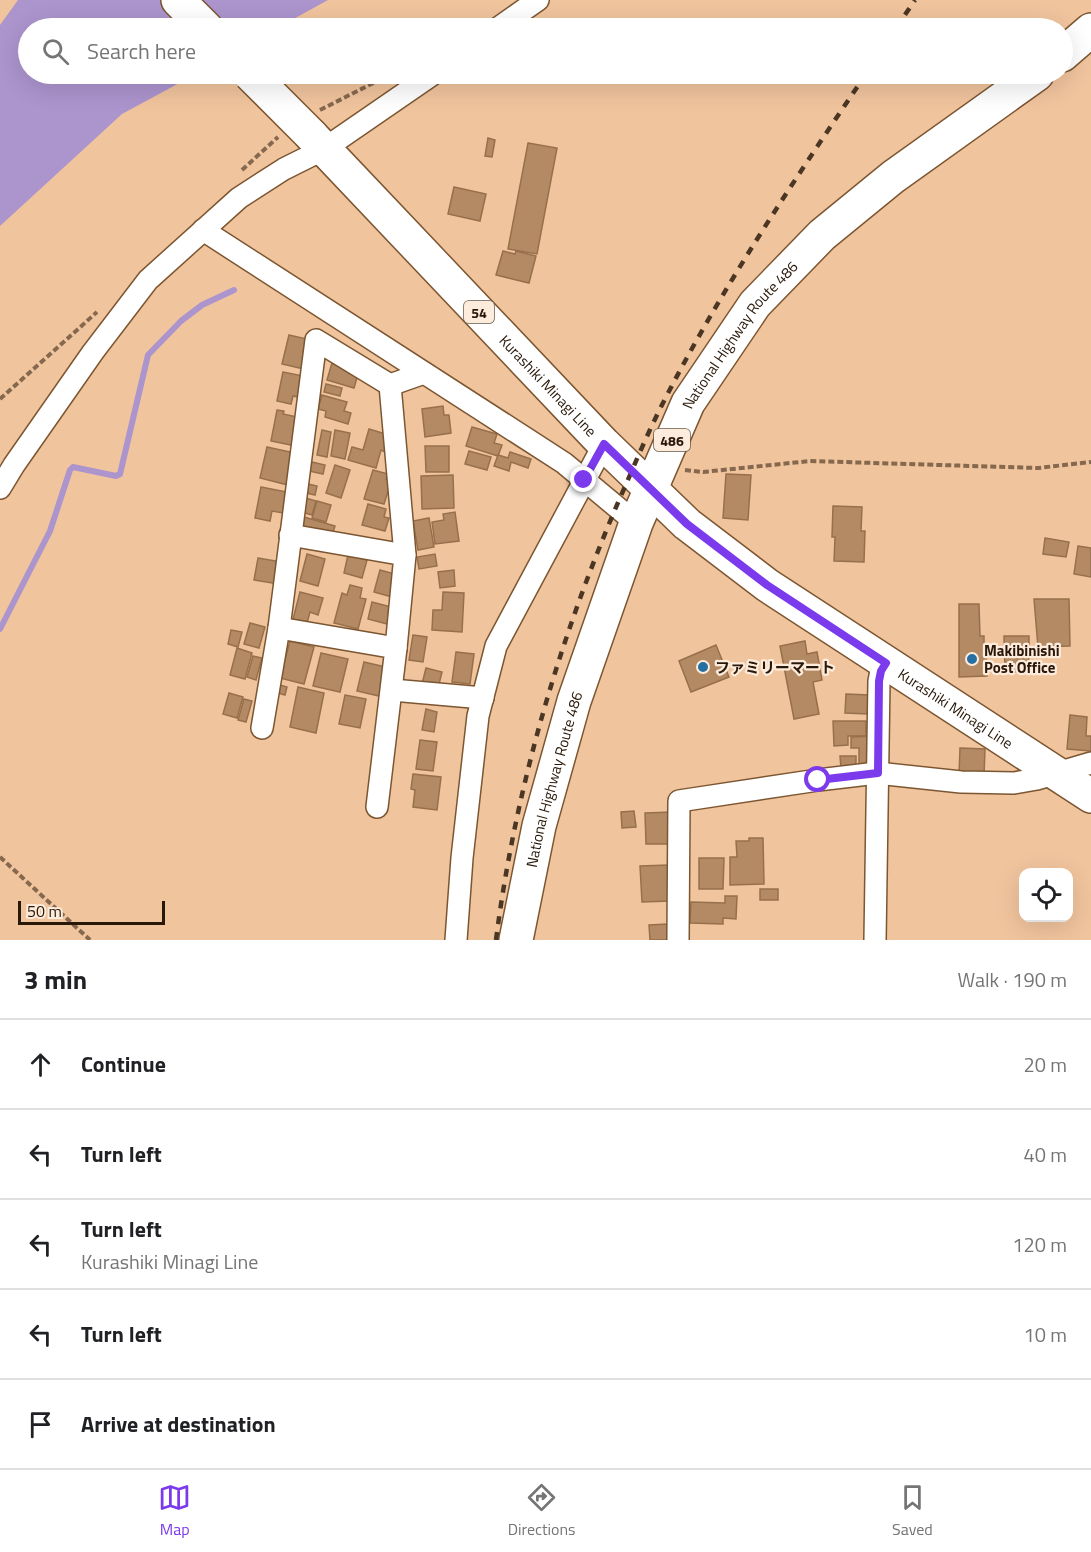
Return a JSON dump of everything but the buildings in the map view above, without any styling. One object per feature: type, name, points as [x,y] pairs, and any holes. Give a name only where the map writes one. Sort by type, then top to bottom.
[{"type":"main road","points":[[178,0],[196,18]]},
{"type":"main road","points":[[1073,46],[1091,30]]},
{"type":"main road","name":"Kurashiki Minagi Line","points":[[260,84],[604,444],[655,478],[687,524],[767,585],[1091,796]]},
{"type":"main road","name":"National Highway Route 486","points":[[516,940],[539,826],[573,701],[636,523],[688,403],[755,304],[822,235],[884,184],[1023,84]]},
{"type":"street","points":[[512,18],[538,0]]},
{"type":"street","points":[[0,488],[93,352],[148,280],[239,198],[284,170],[317,142],[416,84]]},
{"type":"street","points":[[203,230],[564,463],[636,523]]},
{"type":"street","points":[[262,728],[279,628],[315,340],[390,384],[424,373]]},
{"type":"street","points":[[377,807],[392,690],[405,555],[390,384]]},
{"type":"street","points":[[456,940],[462,858],[478,716],[496,646],[604,444]]},
{"type":"street","points":[[290,535],[405,555]]},
{"type":"street","points":[[279,628],[396,648]]},
{"type":"street","points":[[874,940],[879,681],[886,663]]},
{"type":"street","points":[[392,690],[483,698]]},
{"type":"street","points":[[678,940],[679,801],[878,773],[1014,783],[1056,774],[1091,763]]},
{"type":"path","points":[[0,399],[100,309]]},
{"type":"path","points":[[655,478],[810,461],[1038,468],[1091,462]]},
{"type":"path","points":[[0,856],[90,940]]},
{"type":"shaded area","points":[[18,0],[328,0],[295,18],[18,18],[18,84],[178,84],[122,114],[0,226],[0,25]]},
{"type":"waterway","points":[[0,629],[50,531],[70,470],[73,467],[116,476],[120,474],[148,355],[181,321],[202,305],[234,290]]},
{"type":"railway","points":[[903,18],[915,0]]},
{"type":"railway","points":[[496,940],[516,822],[545,706],[582,592],[627,482],[660,409],[711,315],[786,193],[859,84]]},
{"type":"place","name":"Makibinishi Post Office","points":[[972,659]]},
{"type":"place","name":"ファミリーマート","points":[[703,667]]},
{"type":"route","points":[[584,480],[604,444],[687,524],[767,585],[886,663],[879,681],[878,773],[818,780]]}]
